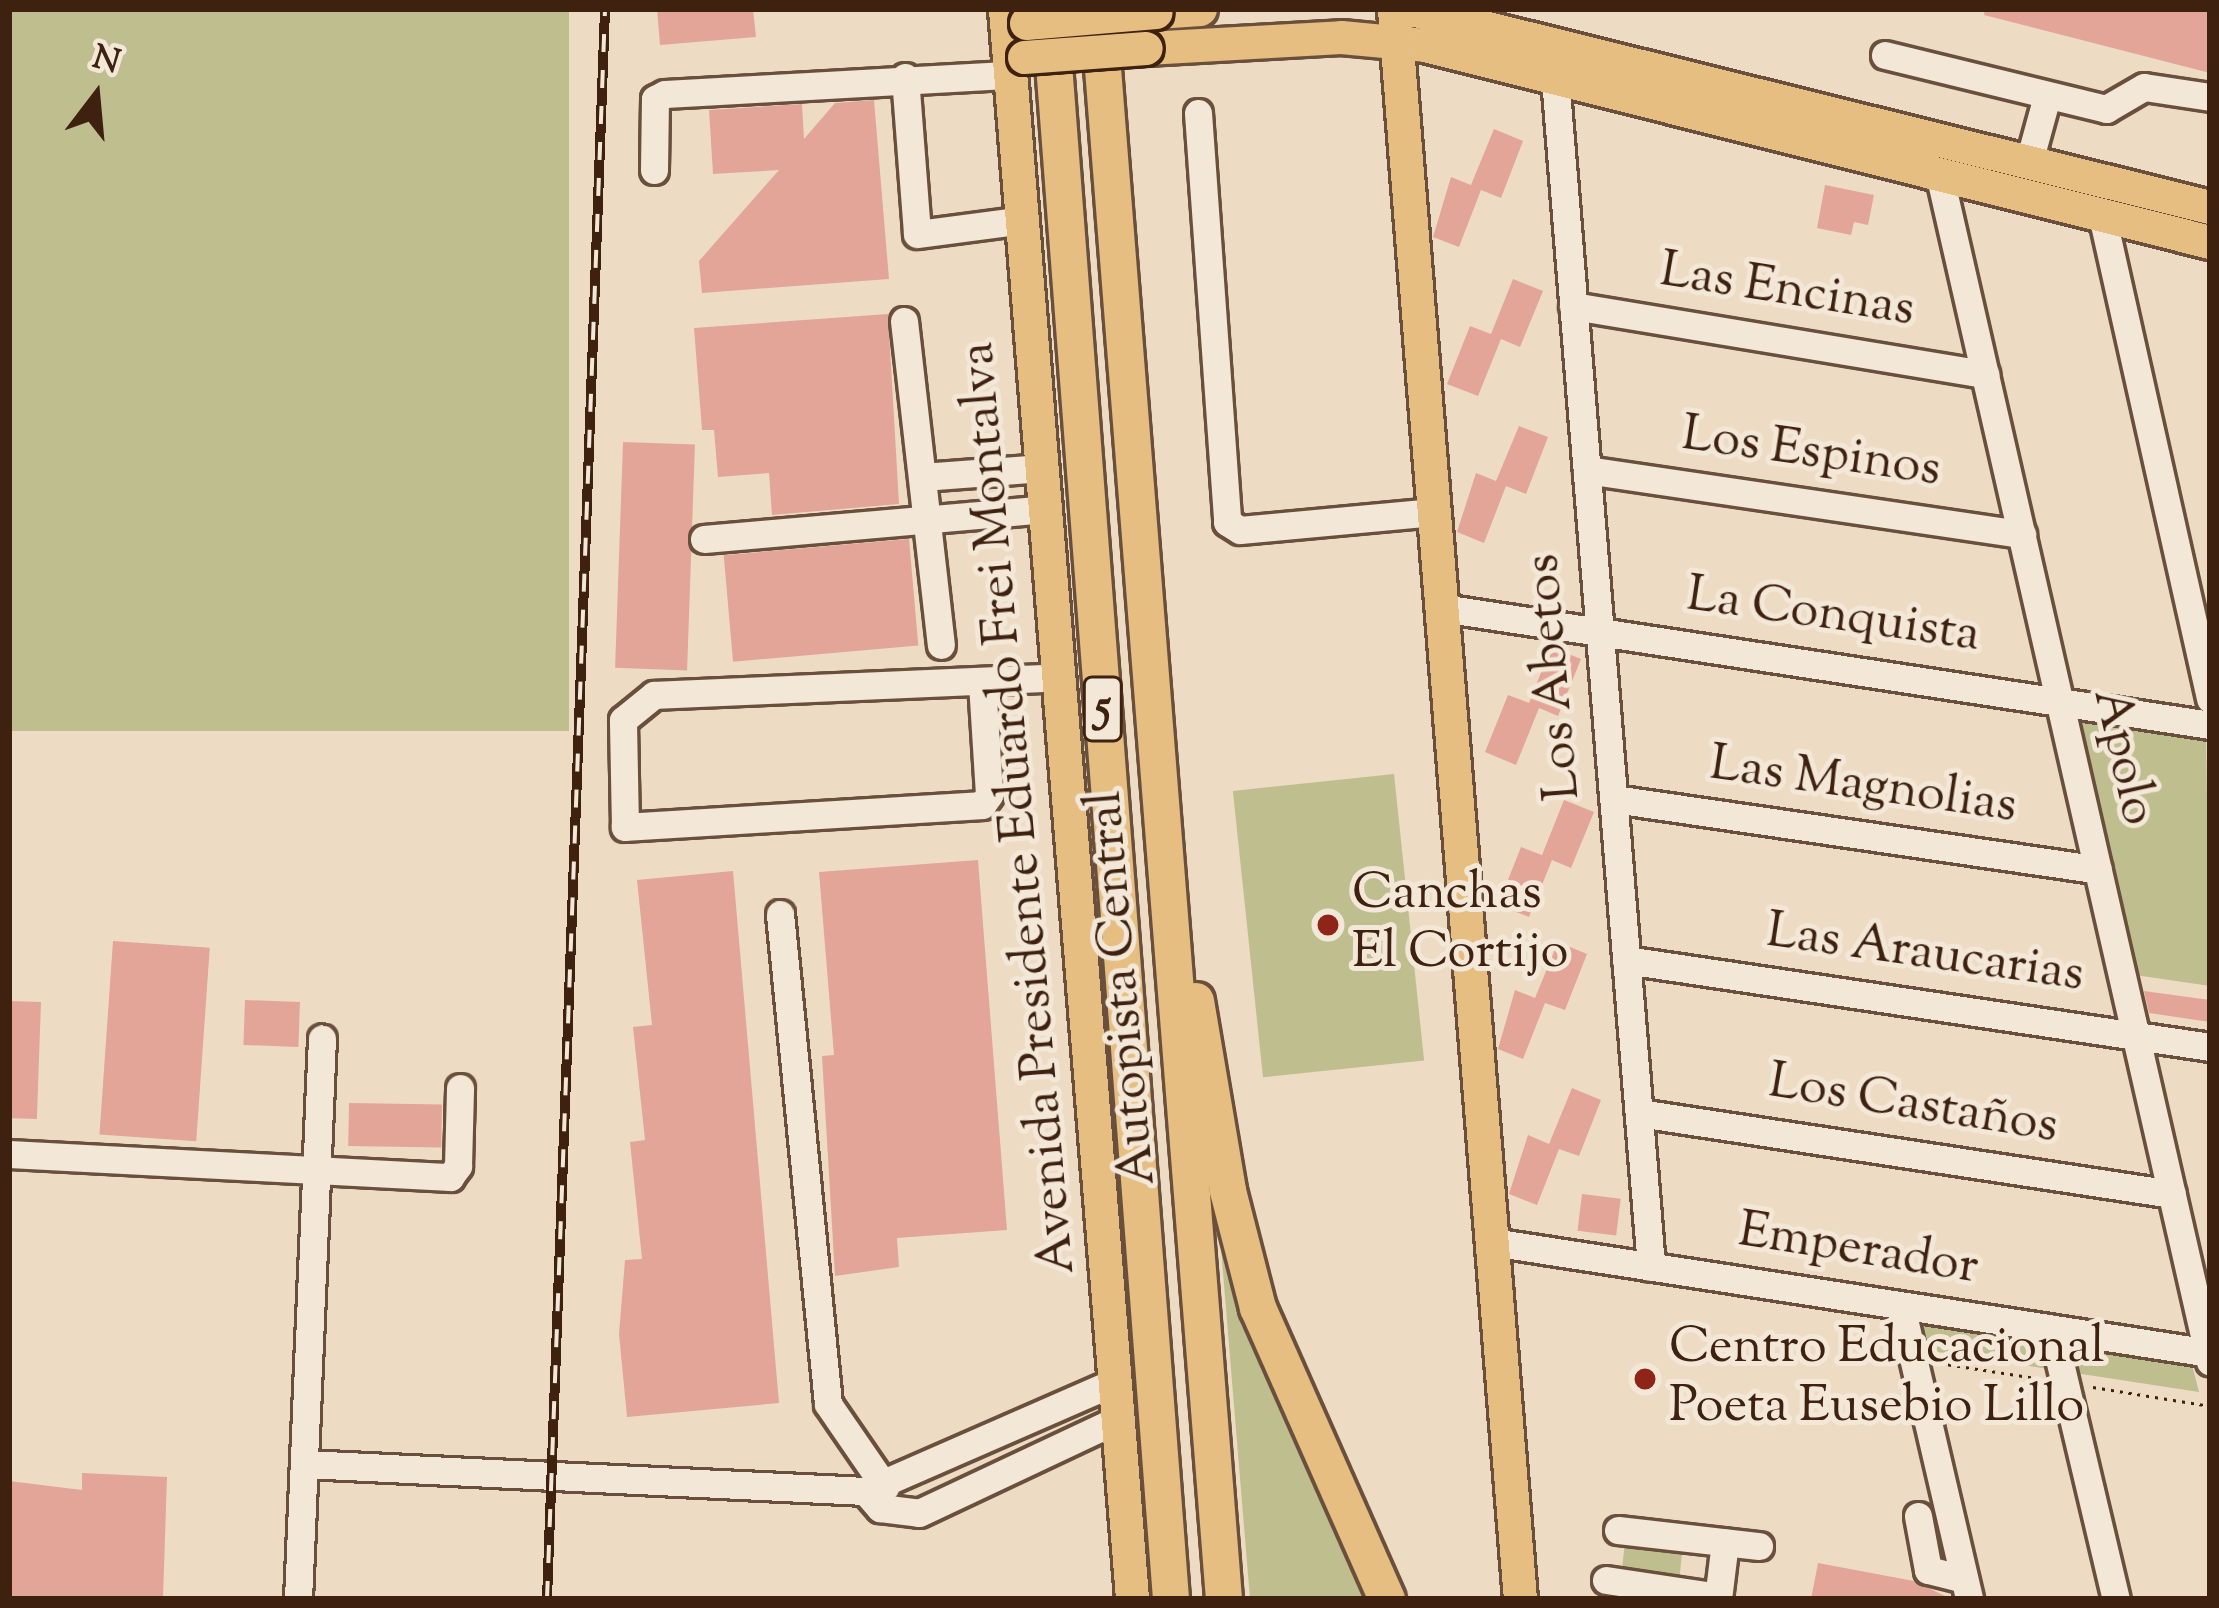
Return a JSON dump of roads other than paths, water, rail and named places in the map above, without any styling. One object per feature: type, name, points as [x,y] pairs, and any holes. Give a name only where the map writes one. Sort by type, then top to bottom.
[{"type":"highway","name":"Autopista Central","points":[[1098,9],[1224,1599]]},
{"type":"highway","name":"Autopista Central","points":[[1022,16],[1171,1599]]},
{"type":"highway","points":[[1168,901],[1258,1308],[1387,1599]]},
{"type":"main road","points":[[1022,16],[1200,9]]},
{"type":"main road","points":[[1411,9],[1833,130],[1939,173],[2210,242]]},
{"type":"main road","name":"Avenida Presidente Eduardo Frei Montalva","points":[[1022,16],[1014,64],[1023,220],[1132,1599]]},
{"type":"main road","points":[[1395,25],[1520,1599]]},
{"type":"main road","points":[[1014,64],[1395,25],[1556,78],[2029,161],[2210,207]]},
{"type":"street","points":[[1885,56],[2105,110],[2144,86],[2210,97]]},
{"type":"street","points":[[654,170],[655,100],[664,94],[905,77],[1014,64]]},
{"type":"street","points":[[905,77],[917,234],[1023,220]]},
{"type":"street","name":"Los Abetos","points":[[1556,78],[1652,1267]]},
{"type":"street","points":[[2029,161],[2047,96]]},
{"type":"street","points":[[1198,113],[1227,522],[1240,530],[1434,512]]},
{"type":"street","name":"Apolo","points":[[1939,173],[2209,1356]]},
{"type":"street","points":[[2102,215],[2210,699]]},
{"type":"street","name":"Las Encinas","points":[[1573,306],[1985,374]]},
{"type":"street","points":[[904,321],[941,645]]},
{"type":"street","points":[[922,477],[1043,468]]},
{"type":"street","name":"Los Espinos","points":[[1587,470],[2022,534]]},
{"type":"street","points":[[704,539],[1046,509]]},
{"type":"street","name":"La Conquista","points":[[1442,608],[2059,698],[2210,725]]},
{"type":"street","points":[[982,683],[989,795],[982,805],[625,827],[622,720],[640,700],[943,677],[982,683],[1059,677]]},
{"type":"street","name":"Las Magnolias","points":[[1614,800],[2098,870]]},
{"type":"street","points":[[780,914],[828,1404],[875,1489],[880,1508],[919,1513],[1119,1419]]},
{"type":"street","name":"Las Araucarias","points":[[1626,960],[2210,1047]]},
{"type":"street","points":[[298,1599],[322,1039]]},
{"type":"street","points":[[9,1154],[450,1177],[458,1166],[460,1088]]},
{"type":"street","name":"Los Castaños","points":[[1639,1113],[2172,1194]]},
{"type":"street","name":"Emperador","points":[[1492,1242],[2209,1356]]},
{"type":"street","points":[[1901,1306],[1966,1589]]},
{"type":"street","points":[[2052,1329],[2116,1599]]},
{"type":"street","points":[[305,1465],[875,1489],[1117,1381]]},
{"type":"street","points":[[1918,1516],[1928,1570],[1966,1589]]},
{"type":"street","points":[[1618,1530],[1759,1546]]},
{"type":"street","points":[[1606,1580],[1718,1598],[1725,1542]]},
{"type":"railway","points":[[547,1599],[605,9]]},
{"type":"place","name":"Canchas El Cortijo","points":[[1328,925]]},
{"type":"place","name":"Centro Educacional Poeta Eusebio Lillo","points":[[1645,1379]]}]
